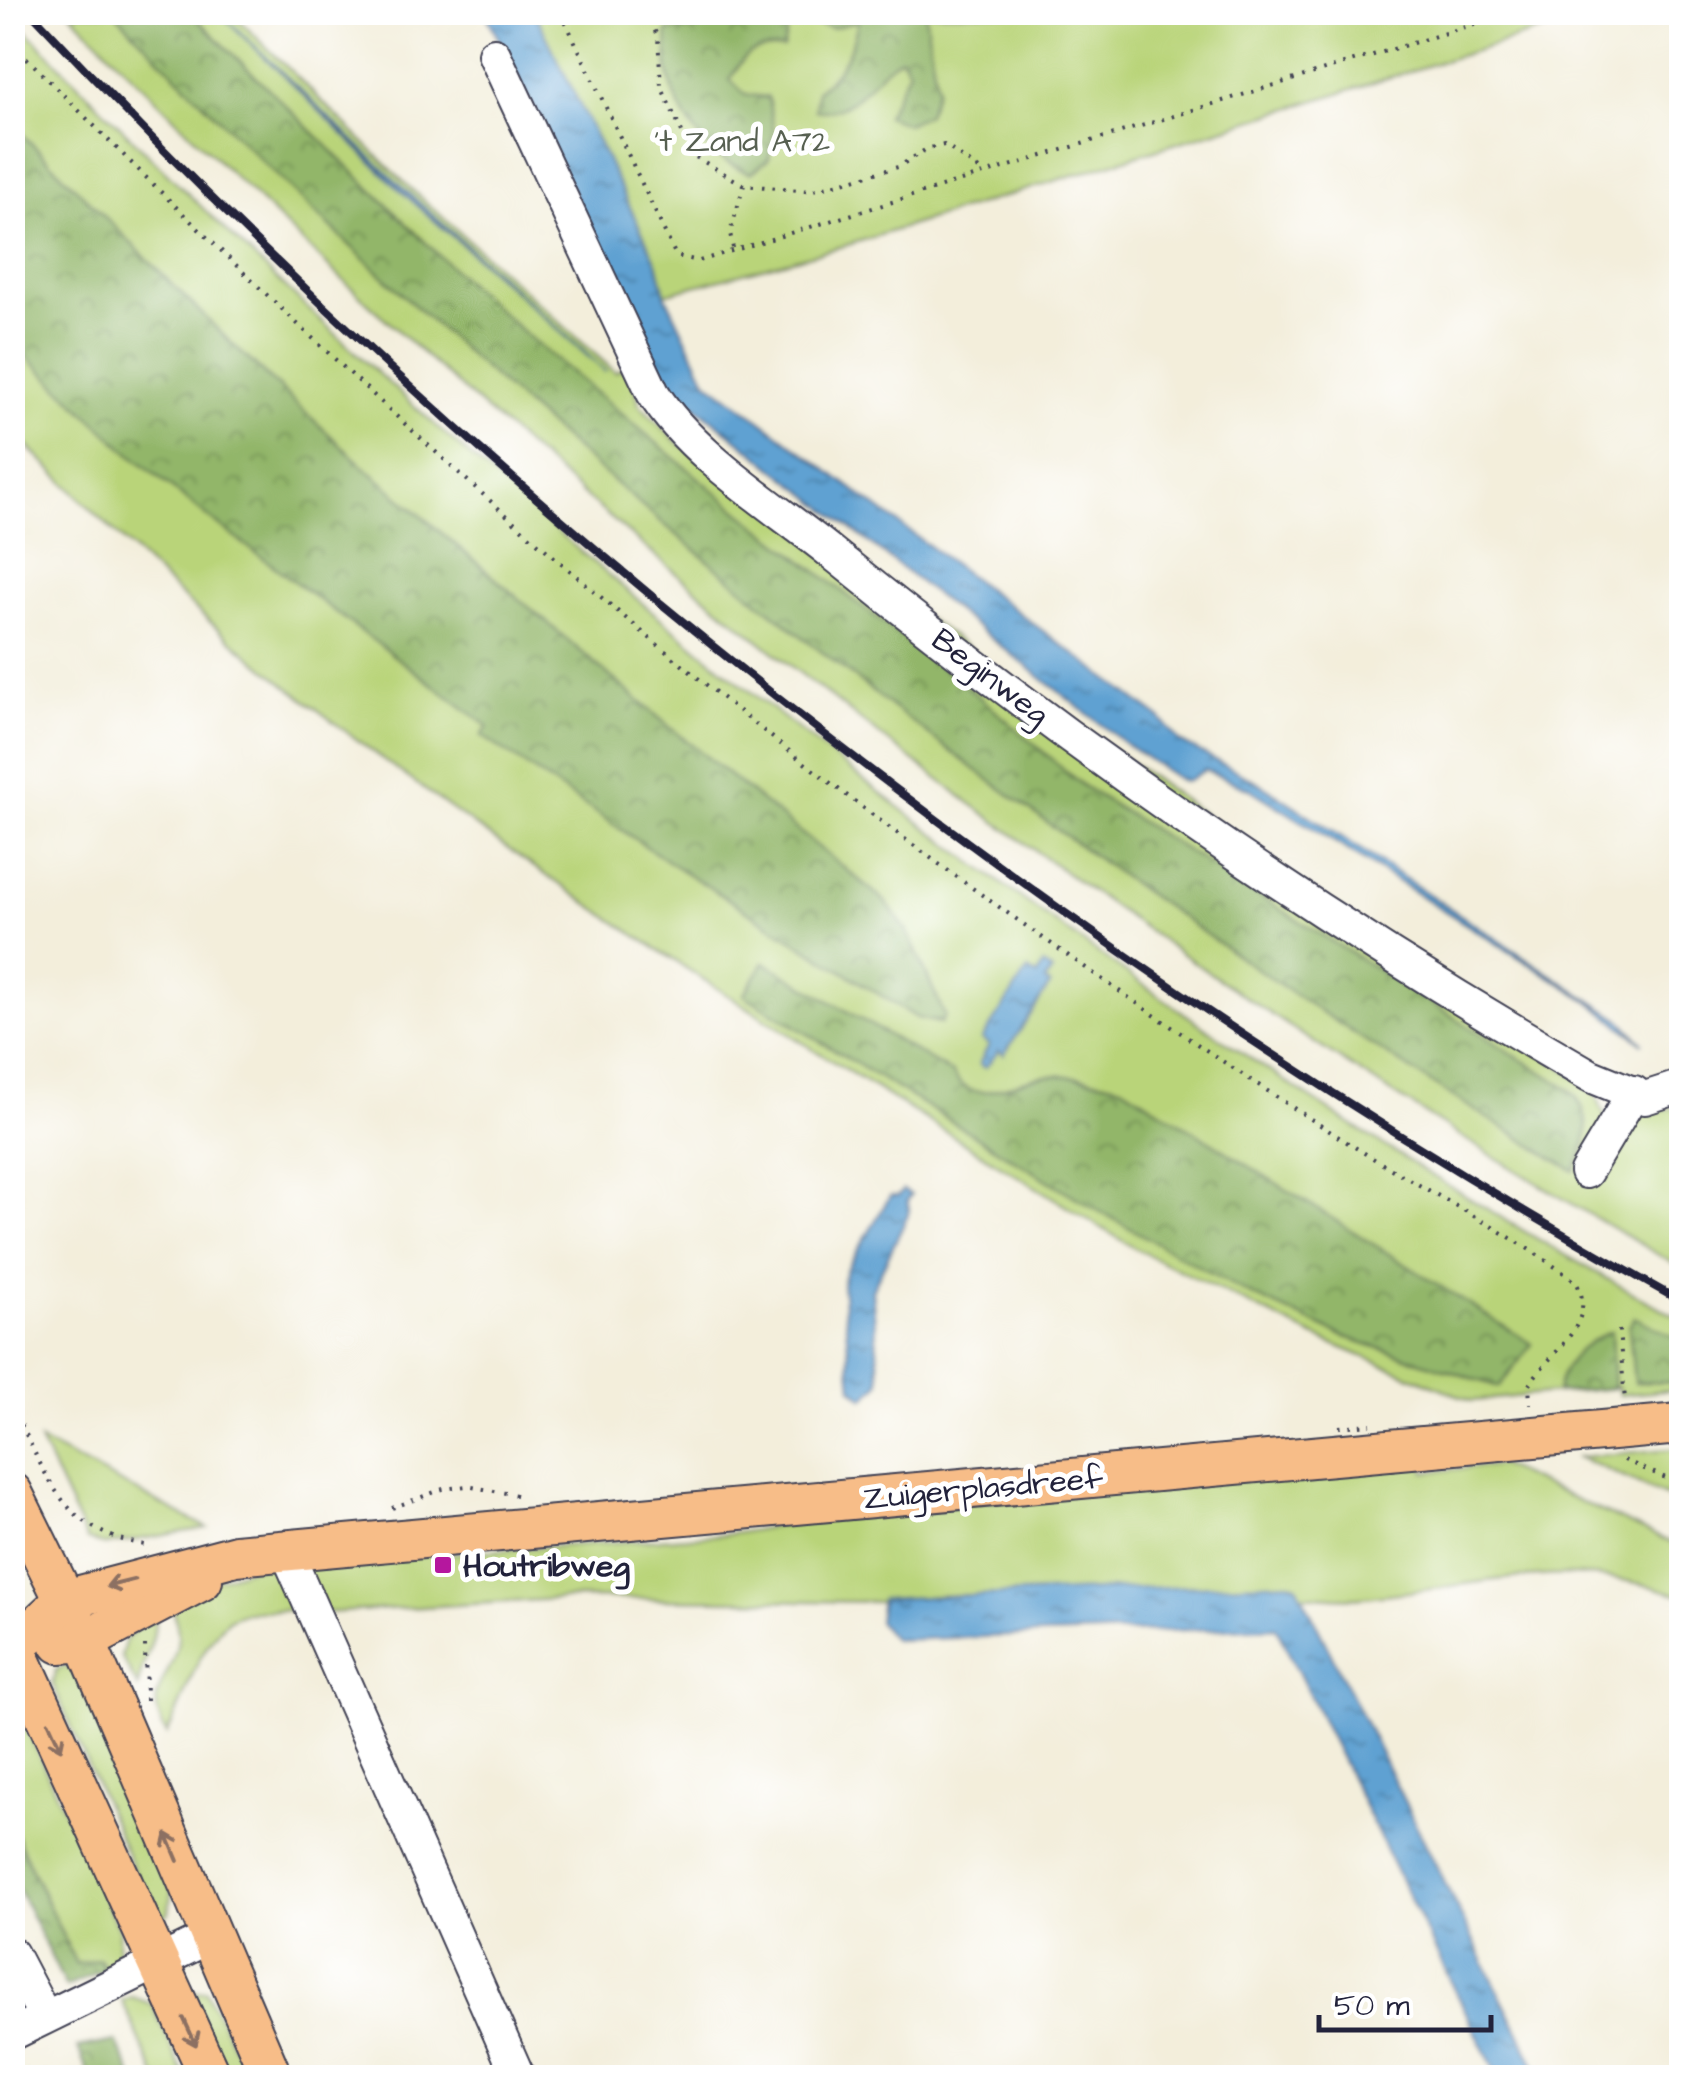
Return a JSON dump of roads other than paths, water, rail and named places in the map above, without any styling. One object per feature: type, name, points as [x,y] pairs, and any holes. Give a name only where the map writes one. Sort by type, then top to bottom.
[{"type":"main road","name":"Zuigerplasdreef","points":[[14,1645],[65,1600],[128,1598],[192,1583],[285,1548],[1681,1424]]},
{"type":"main road","points":[[12,1494],[85,1641],[272,2078]]},
{"type":"main road","name":"Zuigerplasdreef","points":[[14,1645],[85,1641],[128,1598]]},
{"type":"main road","points":[[14,1645],[212,2078]]},
{"type":"street","name":"Beginweg","points":[[494,54],[653,393],[689,438],[875,588],[1220,846],[1591,1076],[1646,1098],[1682,1086]]},
{"type":"street","points":[[1586,1172],[1634,1092]]},
{"type":"street","points":[[285,1548],[520,2078]]},
{"type":"street","points":[[12,2034],[210,1937]]},
{"type":"street","points":[[12,1954],[58,2010]]},
{"type":"water","points":[[220,13],[404,189],[606,372],[401,191]]},
{"type":"water","points":[[486,13],[535,13],[657,263],[665,294],[706,380],[1160,718],[1180,742],[1258,782],[1622,1021],[1643,1043],[1587,1000],[1250,789],[1205,770],[1187,781],[1180,780],[1127,745],[663,381]]},
{"type":"water","points":[[1043,965],[1052,971],[1045,981],[1050,985],[1004,1055],[999,1051],[985,1068],[979,1064],[989,1045],[982,1039],[1028,970],[1037,976]]},
{"type":"water","points":[[903,1190],[911,1195],[907,1201],[910,1211],[872,1290],[880,1383],[864,1398],[852,1388],[842,1284],[846,1270],[890,1196],[899,1196]]},
{"type":"water","points":[[1289,1582],[1297,1585],[1541,2077],[1498,2077],[1276,1627],[894,1640],[878,1621],[881,1599]]},
{"type":"railway","points":[[31,12],[214,200],[405,381],[603,555],[807,721],[1018,879],[1234,1028],[1456,1170],[1682,1302]]},
{"type":"place","name":"Houtribweg","points":[[443,1565]]},
{"type":"park label","name":"'t Zand A72","points":[[742,140]]}]
